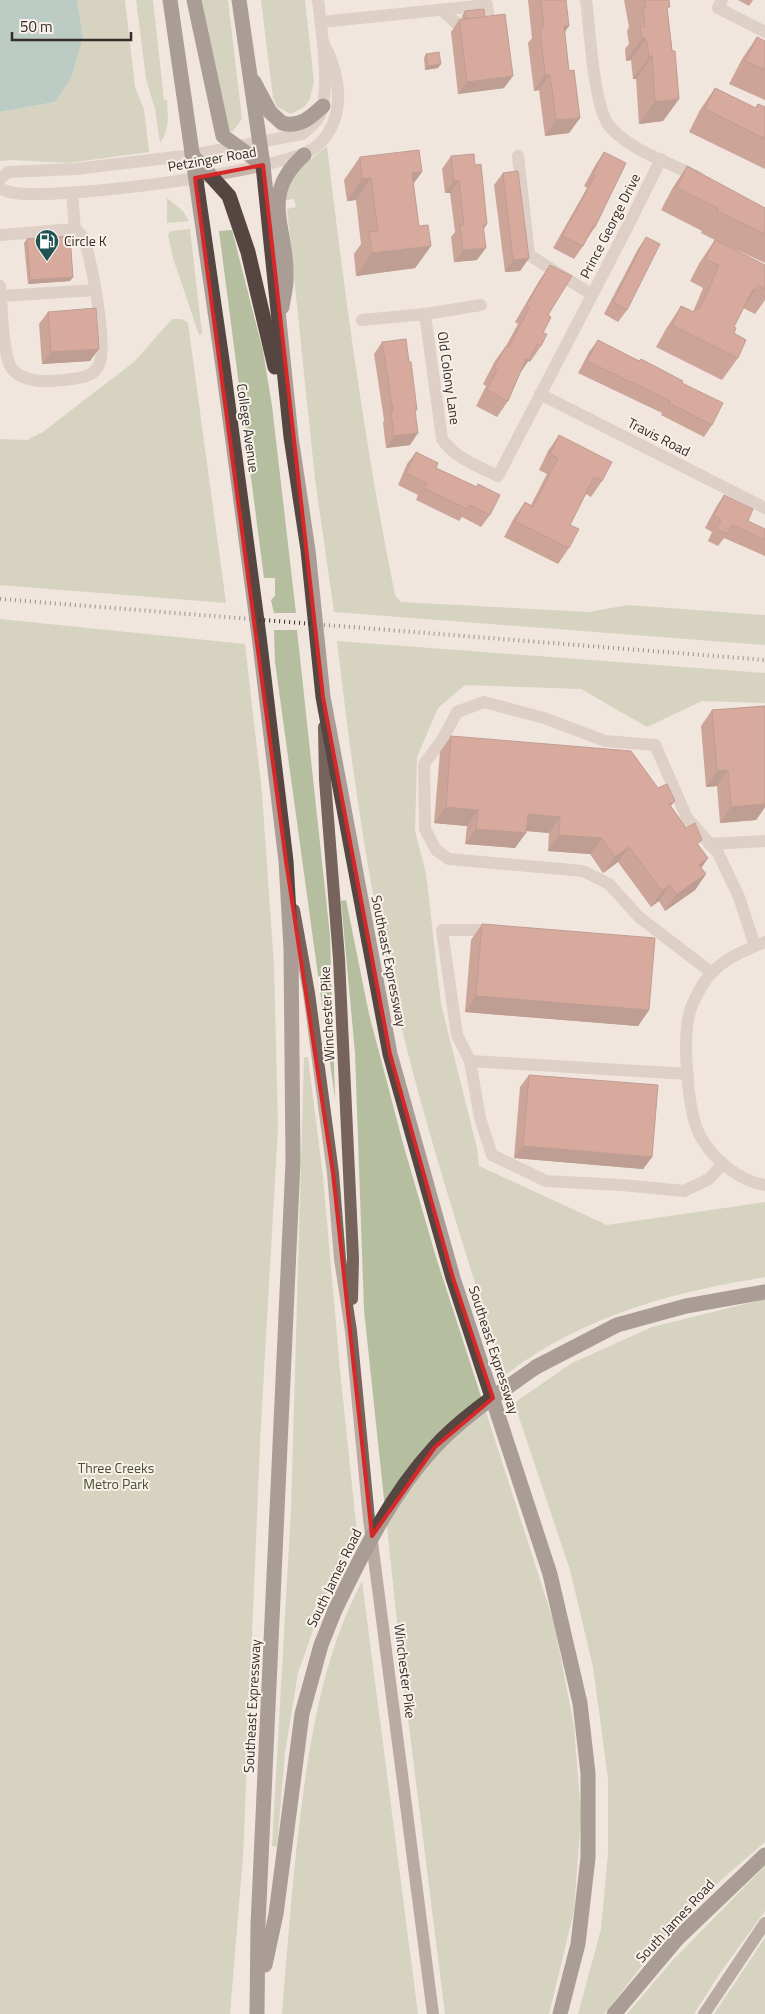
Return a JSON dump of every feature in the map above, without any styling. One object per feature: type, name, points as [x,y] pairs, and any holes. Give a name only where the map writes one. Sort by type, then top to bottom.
[{"type":"highway","name":"College Avenue","points":[[170,0],[235,452],[286,861]]},
{"type":"highway","points":[[194,0],[223,136],[262,166]]},
{"type":"highway","points":[[239,0],[262,166],[291,437],[308,550],[323,697]]},
{"type":"highway","points":[[248,72],[270,112],[282,123],[298,124],[323,106]]},
{"type":"highway","points":[[192,154],[228,196],[248,252],[291,437]]},
{"type":"highway","points":[[279,326],[286,280],[278,197],[281,182],[289,168],[304,155]]},
{"type":"highway","name":"Southeast Expressway","points":[[323,697],[390,1054],[453,1278],[553,1583],[580,1703],[588,1773],[588,1858],[578,1944],[560,2014]]},
{"type":"highway","name":"Southeast Expressway","points":[[258,2014],[258,1926],[293,1162],[291,948],[286,861]]},
{"type":"highway","name":"South James Road","points":[[259,1987],[276,1914],[302,1714],[321,1645],[335,1610],[366,1545],[398,1494],[435,1447],[478,1408],[536,1367],[617,1325],[686,1306],[765,1292]]},
{"type":"highway","name":"South James Road","points":[[614,2014],[678,1938],[765,1855]]},
{"type":"main road","name":"Winchester Pike","points":[[323,697],[325,780],[339,959],[353,1258],[351,1331]]},
{"type":"main road","name":"Winchester Pike","points":[[286,861],[309,993],[332,1173],[340,1259],[351,1331],[369,1519],[432,2014]]},
{"type":"main road","points":[[704,2014],[765,1923]]},
{"type":"street","name":"Petzinger Road","points":[[0,179],[8,172],[76,170],[192,154],[302,134],[316,122],[323,106],[324,44],[318,0]]},
{"type":"street","points":[[586,0],[599,104],[610,128],[631,144],[713,185]]},
{"type":"street","points":[[722,0],[718,8],[765,32]]},
{"type":"street","points":[[321,22],[487,5],[489,20],[482,21]]},
{"type":"street","points":[[442,10],[456,23],[463,22]]},
{"type":"street","name":"Petzinger Road","points":[[0,189],[14,193],[72,193],[196,178],[262,166],[304,155],[318,145],[328,132],[337,110],[339,89],[334,63],[324,44]]},
{"type":"street","points":[[518,156],[530,255],[591,294]]},
{"type":"street","name":"Prince George Drive","points":[[498,476],[661,159]]},
{"type":"street","points":[[72,193],[75,229],[83,236],[95,290],[102,338],[100,363],[93,374],[83,378],[42,382],[18,374],[11,368],[7,352],[0,291],[95,290]]},
{"type":"street","points":[[0,235],[75,229]]},
{"type":"street","name":"Old Colony Lane","points":[[362,320],[425,314],[481,305]]},
{"type":"street","name":"Old Colony Lane","points":[[425,314],[442,439],[450,450],[461,458],[498,476]]},
{"type":"street","name":"Travis Road","points":[[540,394],[765,508]]},
{"type":"street","points":[[712,974],[639,917],[609,884],[584,871],[449,859],[436,850],[425,829],[424,764],[442,740],[457,712],[484,702],[544,718],[605,741],[655,746],[687,818],[718,853],[760,944],[727,957],[712,974],[705,981],[690,1011],[685,1046],[691,1109],[701,1138],[723,1164],[754,1183],[765,1185]]},
{"type":"street","points":[[709,844],[765,841]]},
{"type":"street","points":[[512,931],[442,930],[457,1035],[470,1061],[480,1118],[492,1155],[546,1182],[622,1185],[684,1191],[709,1179],[723,1164]]},
{"type":"street","points":[[655,944],[674,945]]},
{"type":"street","points":[[470,1061],[688,1074]]},
{"type":"highlighted area","points":[[263,165],[323,697],[339,783],[390,1054],[453,1278],[493,1398],[435,1447],[372,1536],[333,1173],[286,861],[195,178]]},
{"type":"green space","points":[[77,0],[125,0],[135,87],[144,109],[149,152],[68,163],[0,161],[0,112],[55,102],[83,37]]},
{"type":"green space","points":[[136,0],[153,0],[164,100],[167,100],[168,112],[167,127],[160,143],[155,109],[146,79]]},
{"type":"green space","points":[[202,0],[228,0],[242,119],[232,132],[228,130]]},
{"type":"green space","points":[[261,0],[305,0],[314,81],[310,99],[304,107],[291,114],[277,107],[273,97]]},
{"type":"green space","points":[[327,146],[374,484],[395,595],[401,602],[589,612],[628,605],[765,615],[765,645],[334,612],[315,479],[287,209],[296,207],[294,199],[285,200],[289,183],[294,176],[306,163]]},
{"type":"green space","points":[[167,198],[183,211],[189,221],[167,223]]},
{"type":"green space","points":[[190,229],[202,334],[199,335],[173,258],[168,235],[171,231]]},
{"type":"green space","points":[[232,230],[263,351],[272,406],[296,613],[274,613],[271,600],[275,596],[275,578],[264,578],[219,231]]},
{"type":"green space","points":[[172,319],[182,319],[188,323],[226,603],[0,585],[0,439],[27,440],[43,432],[135,361]]},
{"type":"green space","name":"Three Creeks Metro Park","points":[[0,619],[245,644],[262,793],[274,965],[278,1127],[260,1442],[243,1857],[230,2014],[0,2014]]},
{"type":"green space","points":[[274,630],[297,630],[330,936],[335,1099],[275,662]]},
{"type":"green space","points":[[337,641],[765,673],[765,703],[702,701],[647,727],[581,689],[465,685],[438,708],[417,757],[415,831],[426,873],[441,1004],[477,1148],[479,1166],[607,1225],[765,1202],[765,1277],[696,1290],[628,1310],[563,1338],[533,1355],[504,1376],[418,1092],[384,953],[361,820]]},
{"type":"green space","points":[[346,900],[369,1014],[404,1147],[436,1257],[554,1623],[574,1726],[581,1816],[574,1911],[549,2014],[445,2014],[403,1679],[364,1310],[355,1053],[341,901]]},
{"type":"green space","points":[[304,1057],[308,1057],[323,1176],[357,1533],[323,1602],[298,1673],[285,1753],[277,1847],[272,1846],[291,1510]]},
{"type":"green space","points":[[765,1299],[765,1842],[720,1881],[670,1930],[604,2014],[578,2014],[601,1929],[608,1854],[608,1779],[593,1667],[570,1570],[514,1403],[572,1363],[652,1327]]},
{"type":"green space","points":[[362,1581],[418,2014],[282,2014],[296,1850],[317,1712],[339,1632]]},
{"type":"green space","points":[[765,1866],[765,1911],[720,1973],[694,2014],[627,2014],[672,1961]]},
{"type":"green space","points":[[765,1938],[765,2014],[714,2014]]},
{"type":"water","points":[[0,0],[77,0],[83,37],[71,78],[55,102],[0,112]]},
{"type":"building","points":[[541,0],[566,0],[569,26],[564,26],[569,71],[574,70],[580,118],[556,120],[550,75],[545,75],[540,28],[544,27]]},
{"type":"building","points":[[644,0],[669,0],[670,7],[667,7],[672,51],[675,51],[679,99],[655,102],[652,56],[649,57],[646,38],[642,38],[640,27],[645,26],[643,8],[646,8]]},
{"type":"building","points":[[484,9],[485,17],[466,19],[465,11]]},
{"type":"building","points":[[505,14],[513,76],[467,82],[459,20]]},
{"type":"building","points":[[757,37],[765,41],[765,70],[745,61]]},
{"type":"building","points":[[439,52],[441,64],[428,66],[426,54]]},
{"type":"building","points":[[715,88],[756,108],[758,104],[765,107],[765,139],[705,109]]},
{"type":"building","points":[[419,150],[422,172],[412,173],[419,226],[428,225],[431,246],[372,253],[369,232],[378,231],[371,178],[362,179],[360,157]]},
{"type":"building","points":[[604,152],[626,163],[595,227],[593,226],[583,246],[562,236],[595,176],[593,174]]},
{"type":"building","points":[[474,154],[475,165],[481,164],[487,224],[483,225],[486,248],[463,250],[460,225],[464,224],[459,181],[454,181],[451,156]]},
{"type":"building","points":[[687,166],[765,208],[765,234],[717,211],[718,208],[677,188]]},
{"type":"building","points":[[518,171],[529,258],[513,260],[503,173]]},
{"type":"building","name":"Circle K","points":[[70,236],[73,277],[30,280],[27,239]]},
{"type":"building","points":[[646,237],[660,244],[627,310],[613,302]]},
{"type":"building","points":[[715,240],[765,265],[765,289],[758,285],[755,290],[753,289],[734,327],[736,328],[734,333],[746,340],[738,358],[672,325],[681,306],[694,312],[696,308],[699,309],[719,265],[705,259]]},
{"type":"building","points":[[550,265],[572,276],[548,315],[551,317],[543,333],[547,334],[541,346],[537,344],[529,360],[526,359],[508,401],[487,390],[497,370],[494,368],[506,346],[509,347],[529,308],[526,306]]},
{"type":"building","points":[[96,308],[99,349],[51,352],[48,312]]},
{"type":"building","points":[[406,339],[409,362],[411,362],[418,433],[394,436],[391,411],[393,411],[382,342]]},
{"type":"building","points":[[598,340],[639,361],[641,359],[683,381],[682,383],[723,403],[712,425],[669,403],[670,401],[587,361]]},
{"type":"building","points":[[559,435],[612,462],[602,481],[594,477],[570,525],[579,529],[569,548],[515,521],[525,502],[533,507],[558,458],[550,454]]},
{"type":"building","points":[[416,452],[438,463],[436,468],[477,487],[478,484],[500,495],[490,515],[469,505],[467,509],[424,488],[427,483],[406,473]]},
{"type":"building","points":[[724,495],[753,509],[748,521],[765,529],[765,540],[732,525],[727,534],[716,529],[721,520],[714,516]]},
{"type":"building","points":[[765,706],[765,804],[731,807],[728,770],[717,771],[712,710]]},
{"type":"building","points":[[451,736],[631,751],[658,788],[667,784],[675,801],[669,804],[686,828],[695,823],[702,840],[697,844],[708,858],[699,865],[706,874],[676,895],[670,885],[662,891],[629,847],[615,857],[602,838],[559,835],[560,817],[528,814],[526,833],[476,829],[478,810],[446,807]]},
{"type":"building","points":[[482,924],[655,938],[649,1010],[476,996]]},
{"type":"building","points":[[529,1075],[658,1085],[652,1157],[523,1146]]},
{"type":"railway","points":[[0,599],[765,660]]},
{"type":"place","name":"Circle K","points":[[47,262]]}]
